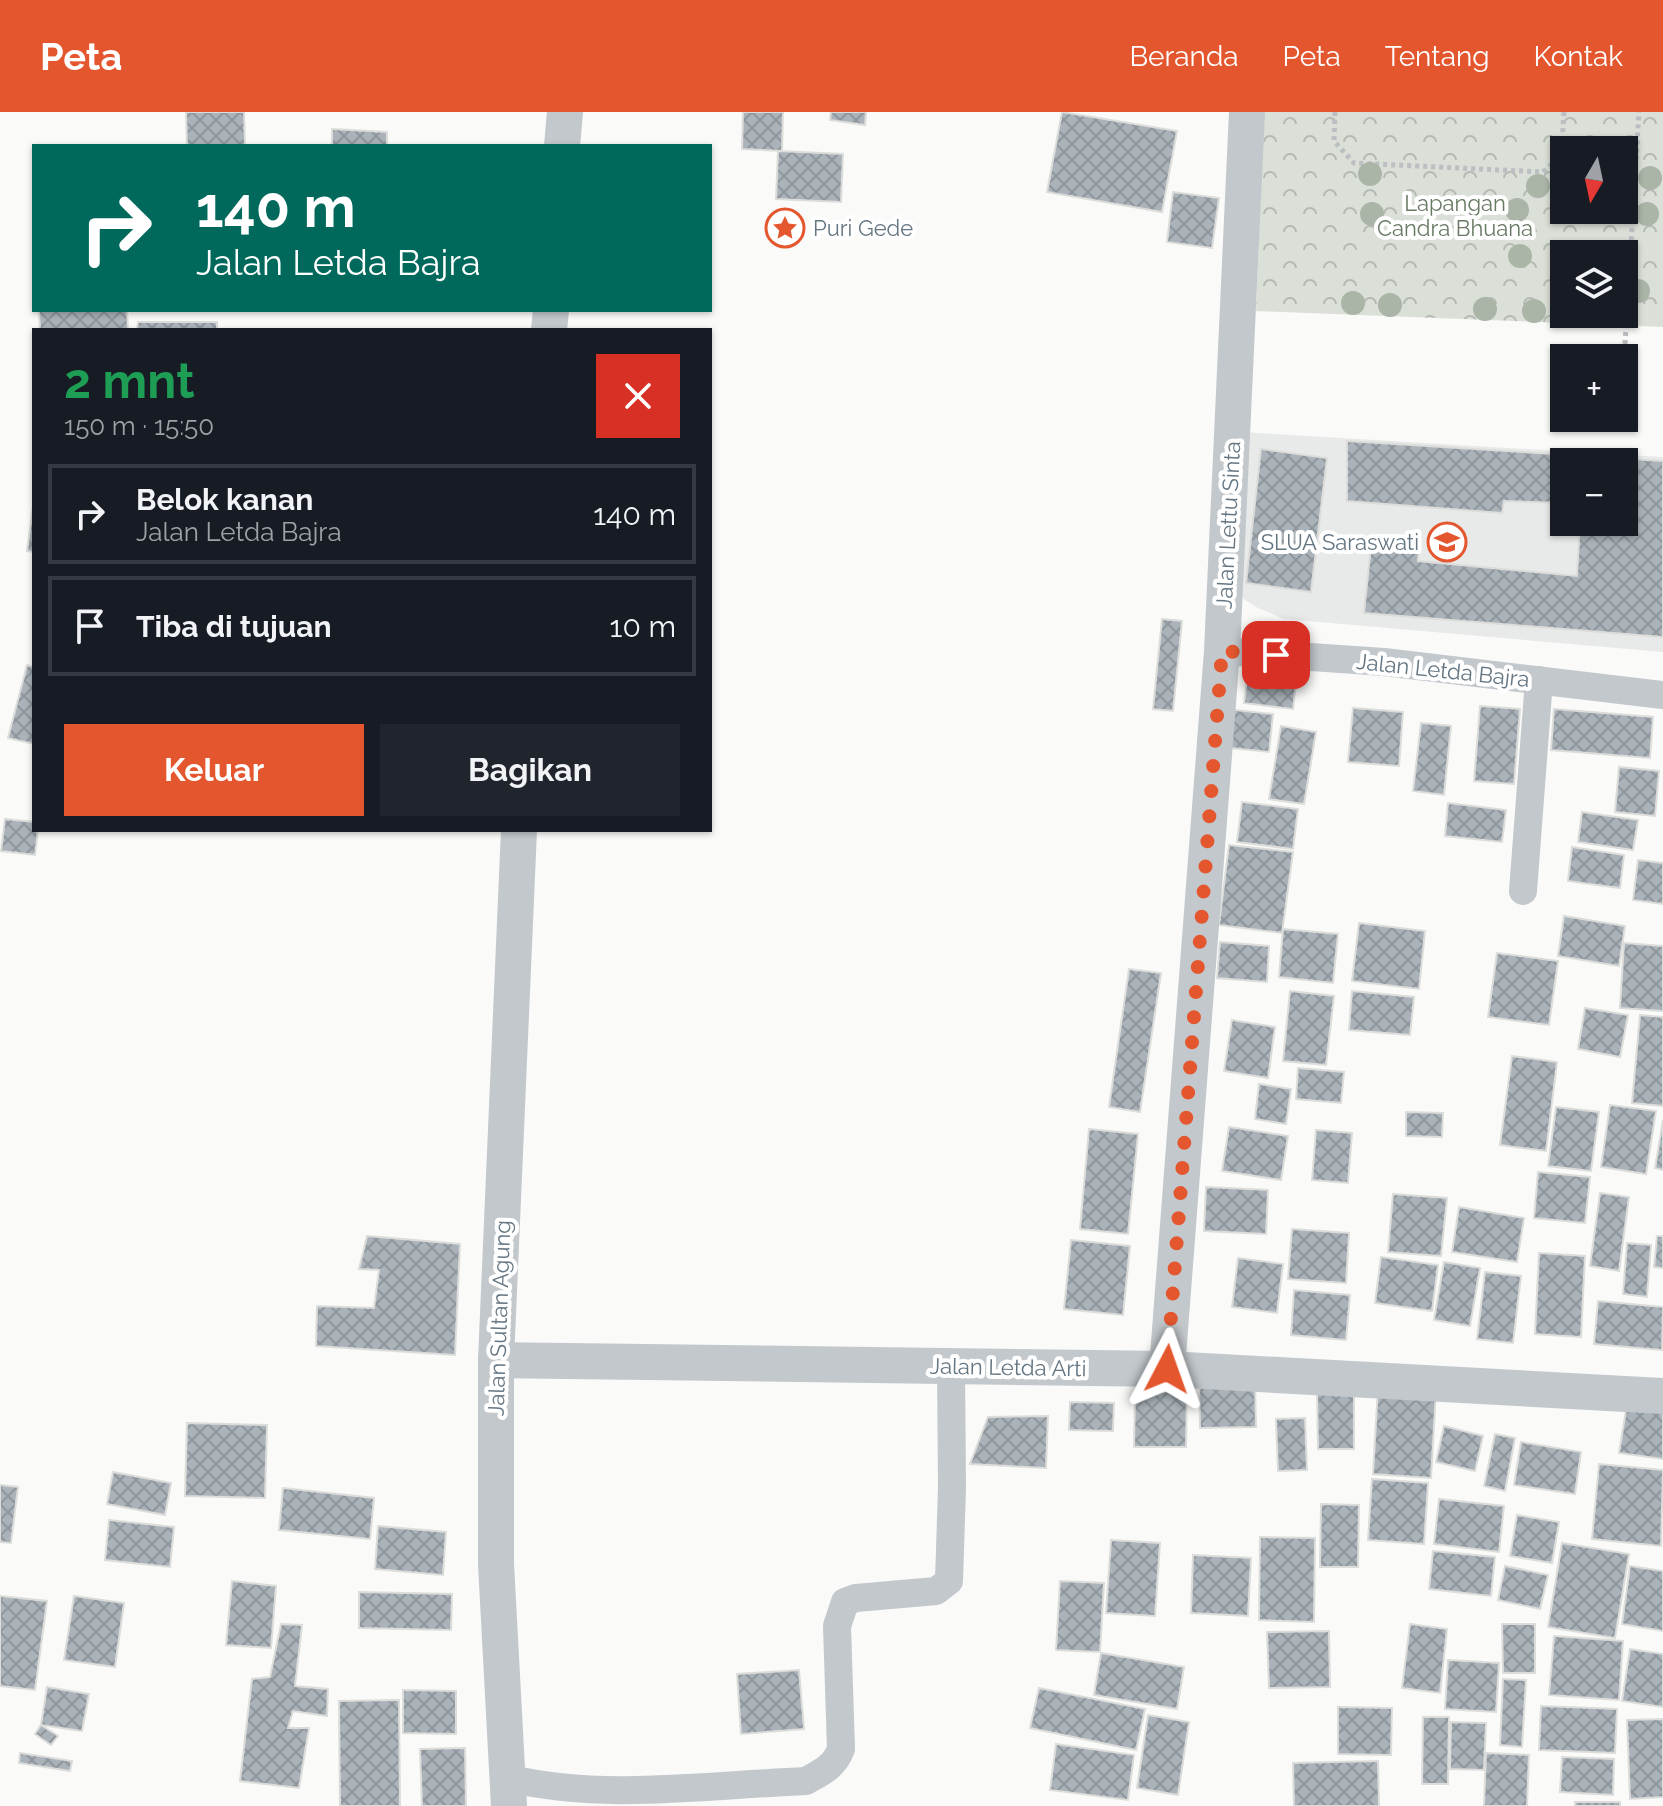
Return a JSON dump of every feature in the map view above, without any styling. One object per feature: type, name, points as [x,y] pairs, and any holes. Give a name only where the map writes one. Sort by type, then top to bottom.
[{"type":"street","points":[[562,144],[565,112]]},
{"type":"street","name":"Jalan Lettu Sinta","points":[[1167,1369],[1222,651],[1247,112]]},
{"type":"street","name":"Jalan Letda Bajra","points":[[1222,651],[1384,662],[1663,695]]},
{"type":"street","points":[[1523,891],[1539,680]]},
{"type":"street","name":"Jalan Sultan Agung","points":[[508,1792],[496,1564],[496,1360],[519,832]]},
{"type":"street","name":"Jalan Letda Arti","points":[[496,1360],[1167,1369],[1663,1396]]},
{"type":"street","points":[[508,1792],[555,1786],[626,1790],[806,1781],[827,1770],[841,1749],[837,1626],[845,1602],[856,1598],[936,1591],[949,1581],[951,1366]]},
{"type":"path","points":[[1335,112],[1334,141],[1354,163],[1543,172],[1561,156],[1564,112]]},
{"type":"path","points":[[1625,344],[1639,112]]},
{"type":"shaded area","name":"SLUA Saraswati","points":[[1241,432],[1550,450],[1550,536],[1638,536],[1638,456],[1663,457],[1663,652],[1284,619],[1245,600],[1236,589]]},
{"type":"green space","name":"Lapangan Candra Bhuana","points":[[1264,112],[1663,112],[1663,327],[1638,326],[1638,240],[1550,240],[1550,323],[1256,311]]},
{"type":"building","points":[[186,112],[244,112],[245,144],[187,144]]},
{"type":"building","points":[[743,112],[783,112],[782,151],[742,149]]},
{"type":"building","points":[[831,112],[866,112],[865,125],[830,120]]},
{"type":"building","points":[[1062,112],[1177,131],[1162,212],[1047,192]]},
{"type":"building","points":[[332,129],[387,132],[387,144],[332,144]]},
{"type":"building","points":[[778,151],[843,154],[841,202],[776,199]]},
{"type":"building","points":[[1173,192],[1219,198],[1212,248],[1167,242]]},
{"type":"building","points":[[39,312],[127,312],[128,328],[40,328]]},
{"type":"building","points":[[138,322],[217,322],[217,328],[137,328]]},
{"type":"building","points":[[1347,441],[1550,454],[1550,503],[1504,501],[1502,513],[1347,501]]},
{"type":"building","points":[[1261,449],[1327,458],[1311,592],[1246,583]]},
{"type":"building","points":[[1638,459],[1663,461],[1663,637],[1364,613],[1371,546],[1419,547],[1418,561],[1577,576],[1579,536],[1638,536]]},
{"type":"building","points":[[32,514],[32,552],[27,551]]},
{"type":"building","points":[[1162,619],[1182,621],[1173,711],[1153,709]]},
{"type":"building","points":[[27,665],[32,666],[32,744],[8,738]]},
{"type":"building","points":[[1247,678],[1296,684],[1293,709],[1244,703]]},
{"type":"building","points":[[1480,706],[1520,709],[1514,784],[1474,781]]},
{"type":"building","points":[[1353,708],[1403,712],[1399,766],[1348,762]]},
{"type":"building","points":[[1226,709],[1273,714],[1269,752],[1222,747]]},
{"type":"building","points":[[1554,709],[1653,717],[1650,758],[1551,750]]},
{"type":"building","points":[[1421,723],[1451,726],[1444,795],[1413,791]]},
{"type":"building","points":[[1281,726],[1316,732],[1304,804],[1269,799]]},
{"type":"building","points":[[1619,767],[1659,771],[1655,816],[1615,812]]},
{"type":"building","points":[[1242,802],[1298,809],[1293,849],[1237,842]]},
{"type":"building","points":[[1448,803],[1506,810],[1502,842],[1445,836]]},
{"type":"building","points":[[1582,812],[1638,820],[1633,850],[1578,842]]},
{"type":"building","points":[[5,819],[32,822],[32,832],[38,832],[35,855],[1,851]]},
{"type":"building","points":[[1229,845],[1293,852],[1282,933],[1219,925]]},
{"type":"building","points":[[1572,847],[1624,855],[1620,888],[1568,881]]},
{"type":"building","points":[[1638,860],[1663,863],[1663,904],[1633,900]]},
{"type":"building","points":[[1564,916],[1625,926],[1619,966],[1558,956]]},
{"type":"building","points":[[1359,923],[1425,931],[1419,989],[1352,981]]},
{"type":"building","points":[[1283,929],[1338,934],[1333,983],[1279,977]]},
{"type":"building","points":[[1220,942],[1269,946],[1267,982],[1217,978]]},
{"type":"building","points":[[1624,943],[1663,946],[1663,1011],[1620,1008]]},
{"type":"building","points":[[1497,953],[1558,961],[1549,1025],[1488,1017]]},
{"type":"building","points":[[1129,969],[1161,973],[1140,1112],[1109,1107]]},
{"type":"building","points":[[1290,991],[1334,996],[1326,1065],[1283,1061]]},
{"type":"building","points":[[1352,991],[1414,997],[1410,1035],[1349,1030]]},
{"type":"building","points":[[1585,1008],[1628,1015],[1620,1057],[1578,1049]]},
{"type":"building","points":[[1640,1015],[1663,1017],[1663,1106],[1632,1103]]},
{"type":"building","points":[[1232,1020],[1275,1027],[1268,1078],[1224,1071]]},
{"type":"building","points":[[1512,1056],[1557,1062],[1546,1151],[1500,1145]]},
{"type":"building","points":[[1298,1068],[1344,1072],[1341,1103],[1296,1099]]},
{"type":"building","points":[[1259,1084],[1291,1089],[1286,1124],[1255,1119]]},
{"type":"building","points":[[1610,1105],[1656,1111],[1646,1174],[1601,1167]]},
{"type":"building","points":[[1556,1107],[1599,1112],[1591,1171],[1548,1166]]},
{"type":"building","points":[[1406,1112],[1443,1113],[1442,1137],[1406,1136]]},
{"type":"building","points":[[1663,1120],[1663,1170],[1655,1168]]},
{"type":"building","points":[[1229,1127],[1288,1136],[1281,1180],[1222,1171]]},
{"type":"building","points":[[1089,1129],[1138,1134],[1128,1234],[1080,1229]]},
{"type":"building","points":[[1316,1130],[1352,1133],[1348,1183],[1312,1180]]},
{"type":"building","points":[[1538,1172],[1590,1177],[1585,1223],[1534,1218]]},
{"type":"building","points":[[1206,1187],[1268,1190],[1266,1234],[1204,1231]]},
{"type":"building","points":[[1600,1193],[1629,1197],[1619,1271],[1590,1266]]},
{"type":"building","points":[[1393,1194],[1447,1198],[1441,1256],[1388,1252]]},
{"type":"building","points":[[1459,1207],[1524,1218],[1517,1262],[1452,1252]]},
{"type":"building","points":[[1292,1229],[1349,1233],[1346,1283],[1288,1279]]},
{"type":"building","points":[[367,1236],[460,1244],[455,1355],[316,1346],[317,1306],[374,1308],[379,1270],[359,1269]]},
{"type":"building","points":[[1657,1236],[1663,1236],[1663,1268],[1654,1267]]},
{"type":"building","points":[[1071,1240],[1130,1246],[1123,1315],[1064,1309]]},
{"type":"building","points":[[1627,1243],[1651,1245],[1647,1297],[1623,1294]]},
{"type":"building","points":[[1539,1253],[1585,1256],[1581,1337],[1535,1334]]},
{"type":"building","points":[[1381,1257],[1438,1265],[1432,1311],[1375,1303]]},
{"type":"building","points":[[1238,1258],[1283,1264],[1277,1313],[1232,1307]]},
{"type":"building","points":[[1444,1262],[1480,1268],[1470,1326],[1434,1320]]},
{"type":"building","points":[[1485,1272],[1521,1276],[1513,1343],[1477,1339]]},
{"type":"building","points":[[1294,1290],[1350,1295],[1346,1340],[1291,1335]]},
{"type":"building","points":[[1598,1301],[1663,1307],[1662,1350],[1594,1344]]},
{"type":"building","points":[[1255,1381],[1256,1427],[1200,1428],[1199,1382]]},
{"type":"building","points":[[1317,1386],[1354,1386],[1354,1449],[1318,1449]]},
{"type":"building","points":[[1378,1387],[1436,1391],[1431,1478],[1373,1474]]},
{"type":"building","points":[[1135,1391],[1187,1392],[1186,1447],[1134,1447]]},
{"type":"building","points":[[1070,1402],[1114,1403],[1113,1431],[1069,1430]]},
{"type":"building","points":[[1627,1404],[1663,1409],[1663,1459],[1619,1453]]},
{"type":"building","points":[[1048,1416],[1046,1468],[970,1464],[988,1417]]},
{"type":"building","points":[[1305,1418],[1307,1470],[1278,1471],[1276,1419]]},
{"type":"building","points":[[187,1423],[267,1425],[265,1498],[185,1496]]},
{"type":"building","points":[[1444,1426],[1483,1436],[1475,1471],[1436,1462]]},
{"type":"building","points":[[1495,1434],[1515,1438],[1505,1491],[1484,1486]]},
{"type":"building","points":[[1521,1442],[1581,1452],[1575,1494],[1514,1485]]},
{"type":"building","points":[[1599,1464],[1663,1470],[1661,1546],[1592,1539]]},
{"type":"building","points":[[113,1472],[171,1483],[165,1515],[107,1504]]},
{"type":"building","points":[[1372,1479],[1428,1483],[1424,1544],[1368,1540]]},
{"type":"building","points":[[0,1485],[18,1487],[11,1543],[0,1542]]},
{"type":"building","points":[[283,1488],[374,1498],[370,1539],[279,1530]]},
{"type":"building","points":[[1439,1499],[1504,1506],[1499,1552],[1434,1544]]},
{"type":"building","points":[[1321,1504],[1359,1505],[1358,1567],[1320,1567]]},
{"type":"building","points":[[1517,1515],[1559,1522],[1552,1563],[1510,1556]]},
{"type":"building","points":[[109,1520],[174,1527],[170,1567],[105,1560]]},
{"type":"building","points":[[378,1526],[446,1532],[443,1575],[375,1569]]},
{"type":"building","points":[[1260,1537],[1315,1538],[1314,1622],[1259,1620]]},
{"type":"building","points":[[1111,1540],[1160,1543],[1155,1616],[1106,1613]]},
{"type":"building","points":[[1562,1543],[1629,1554],[1615,1638],[1548,1627]]},
{"type":"building","points":[[1433,1551],[1495,1557],[1491,1596],[1429,1589]]},
{"type":"building","points":[[1193,1555],[1251,1558],[1248,1616],[1191,1613]]},
{"type":"building","points":[[1505,1566],[1548,1575],[1540,1609],[1498,1600]]},
{"type":"building","points":[[1630,1566],[1663,1571],[1663,1631],[1622,1624]]},
{"type":"building","points":[[232,1581],[276,1586],[271,1648],[226,1645]]},
{"type":"building","points":[[1060,1581],[1104,1583],[1100,1652],[1056,1650]]},
{"type":"building","points":[[359,1592],[452,1594],[451,1630],[359,1628]]},
{"type":"building","points":[[0,1596],[47,1601],[35,1690],[0,1686]]},
{"type":"building","points":[[74,1596],[124,1603],[115,1667],[64,1660]]},
{"type":"building","points":[[281,1624],[302,1625],[295,1686],[328,1689],[327,1716],[293,1711],[288,1728],[309,1728],[299,1788],[240,1781],[252,1679],[270,1677]]},
{"type":"building","points":[[1410,1624],[1447,1629],[1440,1693],[1402,1688]]},
{"type":"building","points":[[1502,1624],[1535,1624],[1535,1673],[1503,1673]]},
{"type":"building","points":[[1329,1631],[1330,1687],[1269,1688],[1267,1632]]},
{"type":"building","points":[[1554,1636],[1623,1641],[1619,1700],[1549,1695]]},
{"type":"building","points":[[1630,1649],[1663,1654],[1663,1707],[1622,1701]]},
{"type":"building","points":[[1101,1653],[1184,1667],[1177,1709],[1094,1695]]},
{"type":"building","points":[[1448,1660],[1499,1663],[1496,1712],[1445,1709]]},
{"type":"building","points":[[799,1670],[804,1729],[741,1734],[737,1674]]},
{"type":"building","points":[[1503,1679],[1526,1680],[1522,1747],[1500,1745]]},
{"type":"building","points":[[47,1687],[89,1694],[82,1731],[41,1725]]},
{"type":"building","points":[[1039,1688],[1145,1709],[1136,1750],[1030,1728]]},
{"type":"building","points":[[403,1690],[456,1691],[456,1734],[403,1733]]},
{"type":"building","points":[[399,1700],[400,1806],[340,1806],[339,1701]]},
{"type":"building","points":[[1541,1706],[1617,1709],[1615,1753],[1539,1750]]},
{"type":"building","points":[[1338,1707],[1392,1708],[1391,1755],[1338,1754]]},
{"type":"building","points":[[1148,1715],[1189,1722],[1178,1795],[1137,1788]]},
{"type":"building","points":[[1423,1717],[1449,1717],[1448,1784],[1422,1784]]},
{"type":"building","points":[[1663,1719],[1663,1797],[1630,1799],[1627,1720]]},
{"type":"building","points":[[1451,1722],[1486,1723],[1484,1770],[1450,1769]]},
{"type":"building","points":[[41,1725],[58,1736],[51,1745],[35,1734]]},
{"type":"building","points":[[1056,1744],[1134,1755],[1128,1800],[1050,1790]]},
{"type":"building","points":[[465,1748],[466,1806],[422,1806],[420,1749]]},
{"type":"building","points":[[20,1753],[72,1761],[70,1771],[19,1763]]},
{"type":"building","points":[[1486,1753],[1529,1755],[1527,1806],[1484,1806]]},
{"type":"building","points":[[1562,1757],[1614,1759],[1613,1795],[1560,1792]]},
{"type":"building","points":[[1378,1761],[1379,1806],[1294,1806],[1293,1763]]},
{"type":"building","points":[[1575,1802],[1620,1802],[1620,1806],[1575,1806]]},
{"type":"place","name":"Puri Gede","points":[[785,228]]},
{"type":"place","name":"SLUA Saraswati","points":[[1447,542]]},
{"type":"route","points":[[1167,1369],[1222,651],[1276,655]]}]
